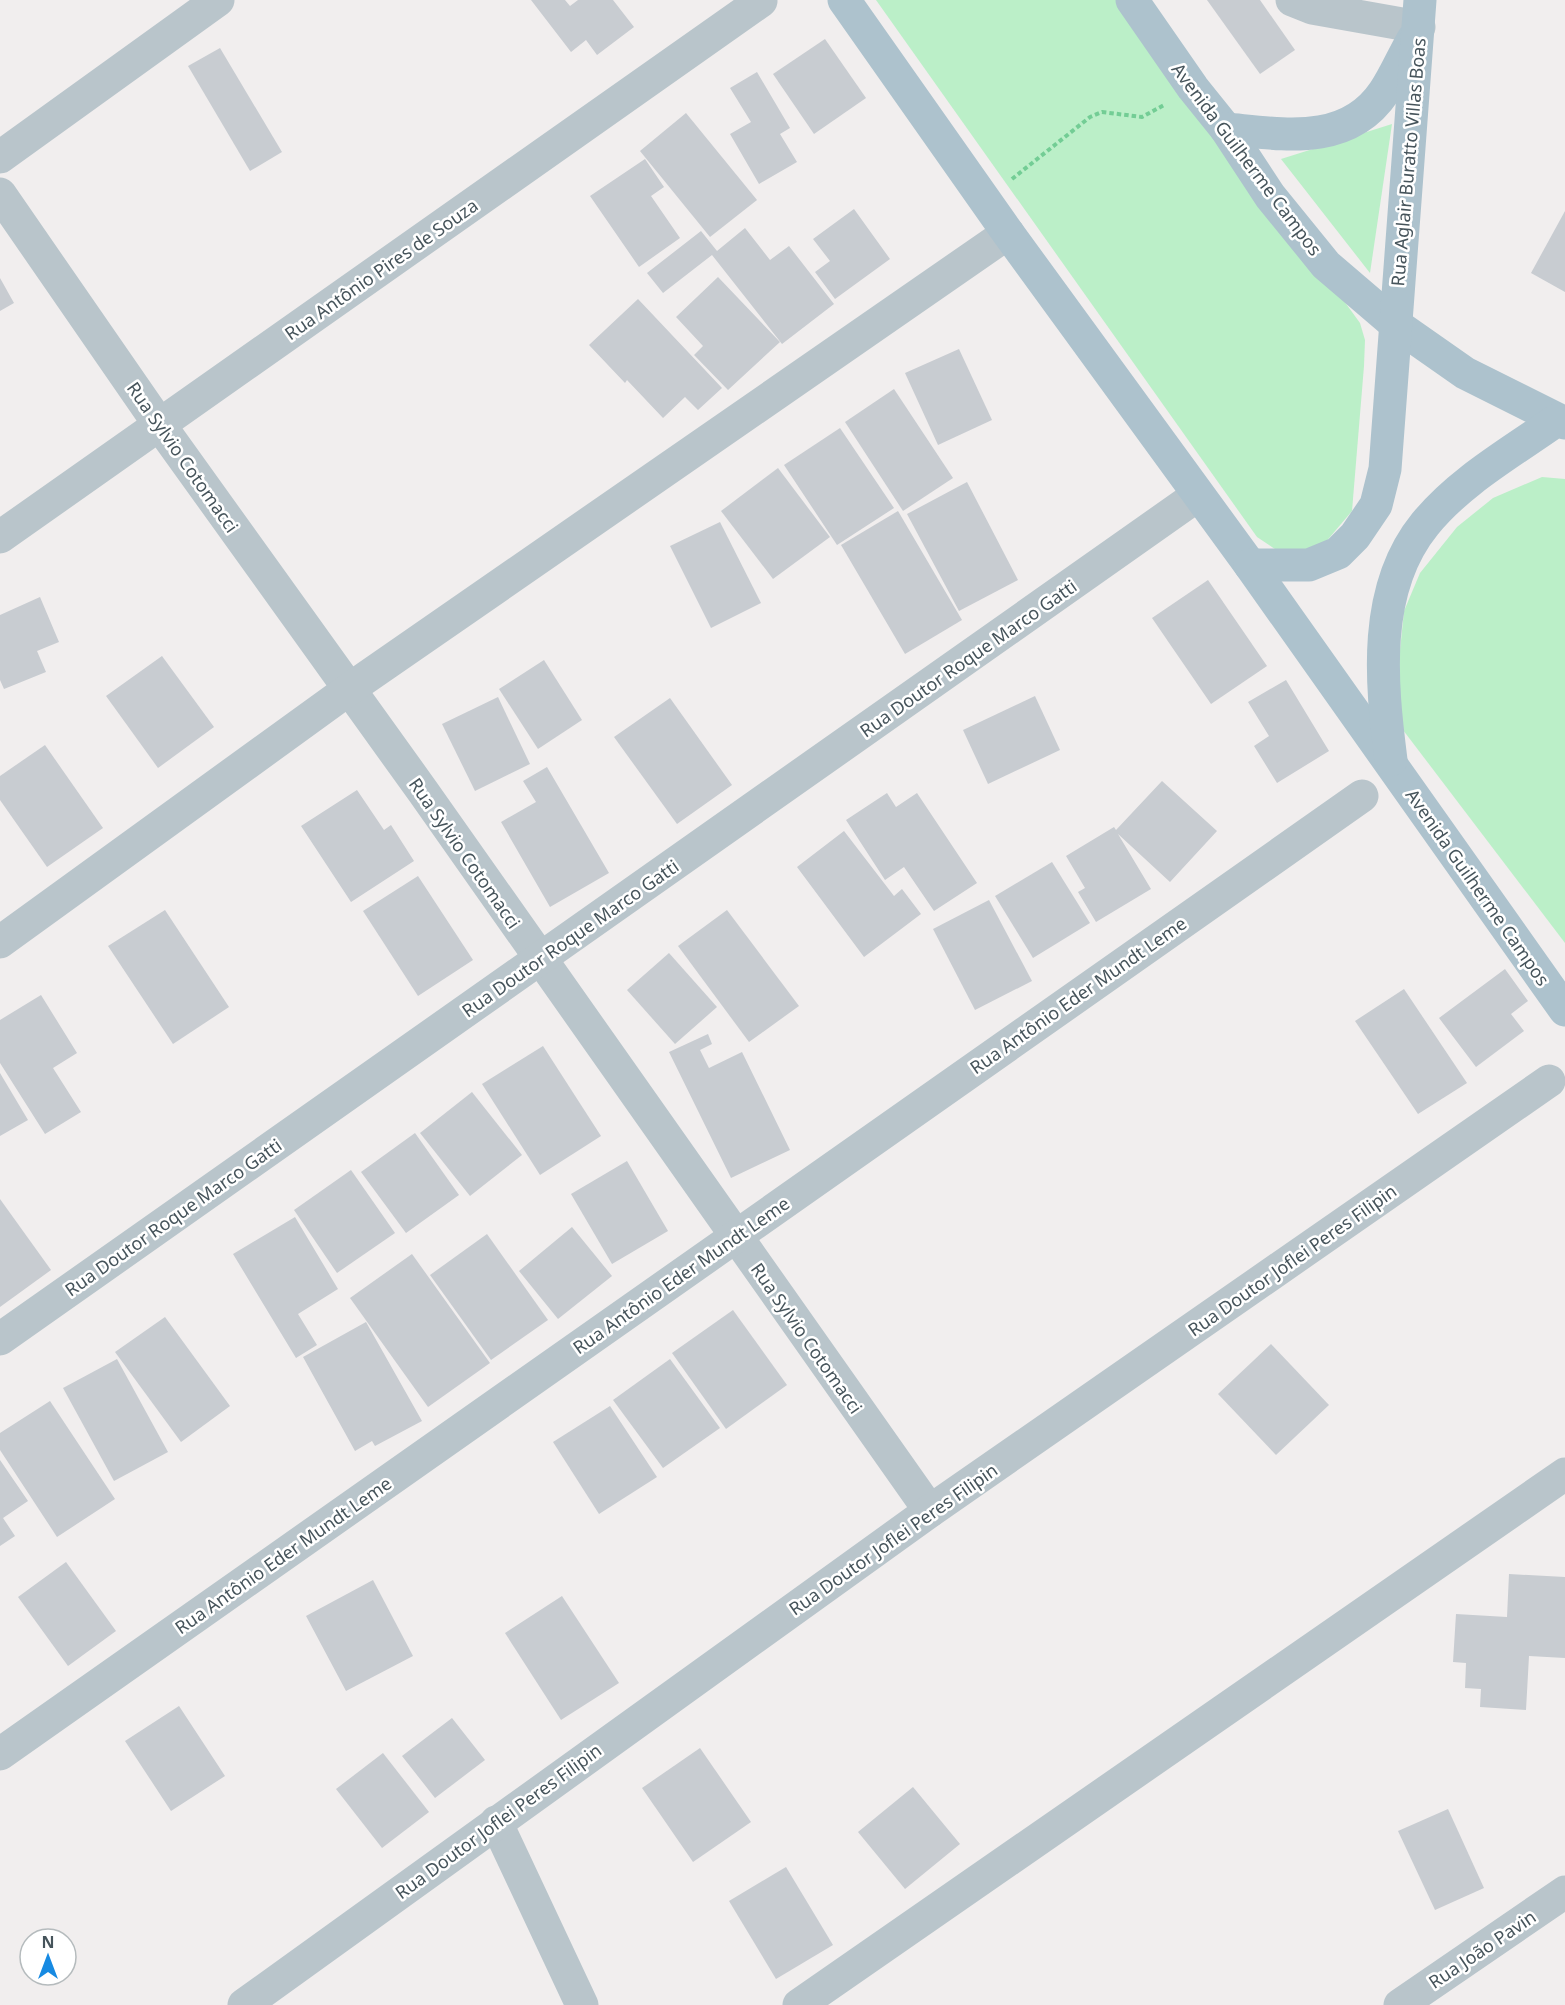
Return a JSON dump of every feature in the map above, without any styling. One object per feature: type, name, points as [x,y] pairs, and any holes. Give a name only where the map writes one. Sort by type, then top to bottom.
[{"type":"main road","name":"Avenida Guilherme Campos","points":[[844,0],[1008,233],[1251,565],[1565,1010]]},
{"type":"main road","name":"Avenida Guilherme Campos","points":[[1132,0],[1193,88],[1226,129],[1270,196],[1326,265],[1395,324],[1465,373],[1561,422],[1467,484],[1426,523],[1406,551],[1393,585],[1385,635],[1382,691],[1392,765]]},
{"type":"main road","points":[[1226,129],[1293,135],[1329,132],[1358,120],[1383,93],[1420,13]]},
{"type":"main road","name":"Rua Aglair Buratto Villas Boas","points":[[1395,324],[1420,13]]},
{"type":"main road","points":[[1251,565],[1309,565],[1338,553],[1355,536],[1376,506],[1385,469],[1395,324]]},
{"type":"street","points":[[0,157],[218,0]]},
{"type":"street","points":[[1292,0],[1312,8],[1420,13]]},
{"type":"street","name":"Rua Antônio Pires de Souza","points":[[0,537],[761,1]]},
{"type":"street","name":"Rua Sylvio Cotomacci","points":[[0,194],[159,424],[424,794],[930,1511]]},
{"type":"street","points":[[0,942],[348,690],[1008,233]]},
{"type":"street","name":"Rua Doutor Roque Marco Gatti","points":[[0,1339],[1198,495]]},
{"type":"street","name":"Rua Antônio Eder Mundt Leme","points":[[0,1754],[1362,796]]},
{"type":"street","name":"Rua Doutor Joflei Peres Filipin","points":[[244,2005],[930,1511],[1549,1081]]},
{"type":"street","points":[[799,2005],[1565,1474]]},
{"type":"street","points":[[496,1822],[582,2005]]},
{"type":"street","name":"Rua João Pavin","points":[[1400,2005],[1565,1892]]},
{"type":"path","points":[[986,201],[1090,117],[1102,112],[1142,117],[1193,88]]},
{"type":"green space","points":[[876,0],[1126,0],[1360,323],[1365,340],[1364,366],[1352,511],[1319,550],[1284,555],[1257,537]]},
{"type":"green space","points":[[1392,124],[1370,273],[1281,159]]},
{"type":"green space","points":[[1542,477],[1565,479],[1565,943],[1403,730],[1398,670],[1404,611],[1420,573],[1457,527],[1493,498]]},
{"type":"building","points":[[531,0],[565,0],[570,6],[578,0],[613,0],[634,27],[597,55],[586,40],[571,52]]},
{"type":"building","points":[[1207,0],[1260,0],[1295,50],[1260,74]]},
{"type":"building","points":[[825,39],[866,98],[814,134],[773,74]]},
{"type":"building","points":[[220,48],[282,152],[250,171],[188,66]]},
{"type":"building","points":[[757,72],[790,128],[780,134],[797,162],[759,184],[730,134],[751,122],[730,88]]},
{"type":"building","points":[[686,113],[757,200],[710,237],[640,151]]},
{"type":"building","points":[[645,159],[664,187],[651,196],[680,238],[639,267],[590,196]]},
{"type":"building","points":[[854,209],[890,259],[835,299],[815,272],[830,261],[813,239]]},
{"type":"building","points":[[1565,211],[1565,292],[1531,273]]},
{"type":"building","points":[[745,228],[770,260],[789,246],[834,304],[782,344],[712,255],[663,293],[647,273],[701,231],[717,251]]},
{"type":"building","points":[[718,277],[780,342],[728,390],[694,355],[703,346],[676,317]]},
{"type":"building","points":[[0,278],[14,303],[0,311]]},
{"type":"building","points":[[638,299],[722,388],[698,410],[685,397],[663,418],[589,345]]},
{"type":"building","points":[[959,349],[992,420],[938,445],[905,373]]},
{"type":"building","points":[[894,389],[953,478],[903,511],[845,422]]},
{"type":"building","points":[[840,428],[894,508],[837,545],[784,465]]},
{"type":"building","points":[[778,468],[830,537],[773,579],[721,511]]},
{"type":"building","points":[[967,482],[1018,580],[959,611],[907,514]]},
{"type":"building","points":[[898,511],[962,620],[905,654],[841,545]]},
{"type":"building","points":[[720,522],[761,603],[711,628],[670,546]]},
{"type":"building","points":[[1208,580],[1267,666],[1211,704],[1152,618]]},
{"type":"building","points":[[40,597],[59,642],[37,651],[46,672],[4,689],[0,680],[0,615]]},
{"type":"building","points":[[162,656],[214,727],[158,768],[106,696]]},
{"type":"building","points":[[544,660],[582,720],[538,749],[499,689]]},
{"type":"building","points":[[1286,680],[1329,751],[1277,783],[1254,746],[1269,736],[1248,702]]},
{"type":"building","points":[[1035,696],[1060,750],[988,784],[963,730]]},
{"type":"building","points":[[498,697],[530,764],[475,791],[442,724]]},
{"type":"building","points":[[670,698],[732,785],[677,824],[614,737]]},
{"type":"building","points":[[45,745],[103,828],[47,867],[0,800],[0,776]]},
{"type":"building","points":[[547,767],[609,873],[550,907],[501,822],[536,802],[523,781]]},
{"type":"building","points":[[1162,781],[1217,831],[1170,882],[1118,834],[1151,889],[1096,922],[1078,892],[1085,888],[1066,856],[1114,827],[1116,830]]},
{"type":"building","points":[[357,790],[384,830],[391,825],[414,861],[351,902],[301,826]]},
{"type":"building","points":[[887,793],[896,807],[917,793],[977,883],[934,911],[904,867],[885,880],[846,820]]},
{"type":"building","points":[[844,831],[894,896],[902,889],[921,914],[864,957],[797,867]]},
{"type":"building","points":[[1052,862],[1090,923],[1033,958],[995,896]]},
{"type":"building","points":[[418,876],[473,960],[418,996],[363,911]]},
{"type":"building","points":[[989,900],[1032,981],[975,1010],[933,929]]},
{"type":"building","points":[[165,910],[229,1007],[173,1044],[108,946]]},
{"type":"building","points":[[727,910],[799,1006],[749,1042],[678,946]]},
{"type":"building","points":[[669,953],[717,1007],[675,1044],[627,990]]},
{"type":"building","points":[[1505,969],[1528,1001],[1511,1014],[1524,1031],[1476,1067],[1439,1018]]},
{"type":"building","points":[[1404,989],[1467,1083],[1418,1114],[1355,1021]]},
{"type":"building","points":[[41,995],[77,1053],[53,1068],[81,1112],[45,1134],[0,1063],[0,1020]]},
{"type":"building","points":[[708,1034],[712,1044],[700,1050],[709,1068],[742,1052],[790,1150],[731,1178],[669,1052]]},
{"type":"building","points":[[543,1046],[601,1136],[540,1175],[482,1084]]},
{"type":"building","points":[[0,1073],[28,1120],[0,1136]]},
{"type":"building","points":[[472,1092],[522,1155],[470,1196],[420,1133]]},
{"type":"building","points":[[415,1133],[459,1195],[406,1233],[361,1172]]},
{"type":"building","points":[[627,1161],[668,1231],[612,1264],[571,1194]]},
{"type":"building","points":[[351,1170],[395,1233],[337,1273],[294,1210]]},
{"type":"building","points":[[0,1199],[51,1270],[0,1307]]},
{"type":"building","points":[[295,1217],[338,1289],[298,1314],[317,1345],[296,1358],[233,1254]]},
{"type":"building","points":[[572,1227],[612,1276],[558,1319],[519,1271]]},
{"type":"building","points":[[487,1234],[548,1320],[491,1360],[430,1275]]},
{"type":"building","points":[[412,1254],[490,1363],[428,1407],[350,1298]]},
{"type":"building","points":[[733,1310],[787,1385],[726,1429],[672,1353]]},
{"type":"building","points":[[165,1317],[230,1406],[181,1442],[115,1352]]},
{"type":"building","points":[[366,1322],[422,1421],[375,1446],[372,1441],[355,1451],[303,1357]]},
{"type":"building","points":[[1271,1344],[1329,1405],[1276,1455],[1218,1394]]},
{"type":"building","points":[[117,1359],[168,1452],[114,1481],[63,1388]]},
{"type":"building","points":[[670,1359],[720,1428],[663,1468],[613,1400]]},
{"type":"building","points":[[50,1401],[115,1499],[57,1537],[0,1450],[0,1433]]},
{"type":"building","points":[[610,1406],[657,1477],[599,1514],[553,1442]]},
{"type":"building","points":[[0,1460],[28,1501],[3,1518],[15,1536],[0,1546]]},
{"type":"building","points":[[66,1562],[116,1631],[68,1666],[18,1597]]},
{"type":"building","points":[[1509,1574],[1565,1577],[1565,1658],[1529,1656],[1526,1710],[1480,1707],[1481,1689],[1465,1688],[1466,1663],[1453,1662],[1456,1614],[1507,1617]]},
{"type":"building","points":[[373,1580],[413,1656],[346,1691],[306,1616]]},
{"type":"building","points":[[562,1596],[619,1683],[561,1720],[505,1633]]},
{"type":"building","points":[[179,1706],[225,1776],[171,1811],[125,1741]]},
{"type":"building","points":[[452,1718],[485,1760],[435,1798],[402,1756]]},
{"type":"building","points":[[700,1748],[751,1822],[693,1862],[642,1788]]},
{"type":"building","points":[[383,1753],[429,1812],[382,1848],[336,1789]]},
{"type":"building","points":[[913,1787],[960,1844],[905,1889],[858,1832]]},
{"type":"building","points":[[1448,1809],[1484,1888],[1435,1910],[1398,1831]]},
{"type":"building","points":[[786,1867],[833,1945],[776,1979],[729,1901]]}]
